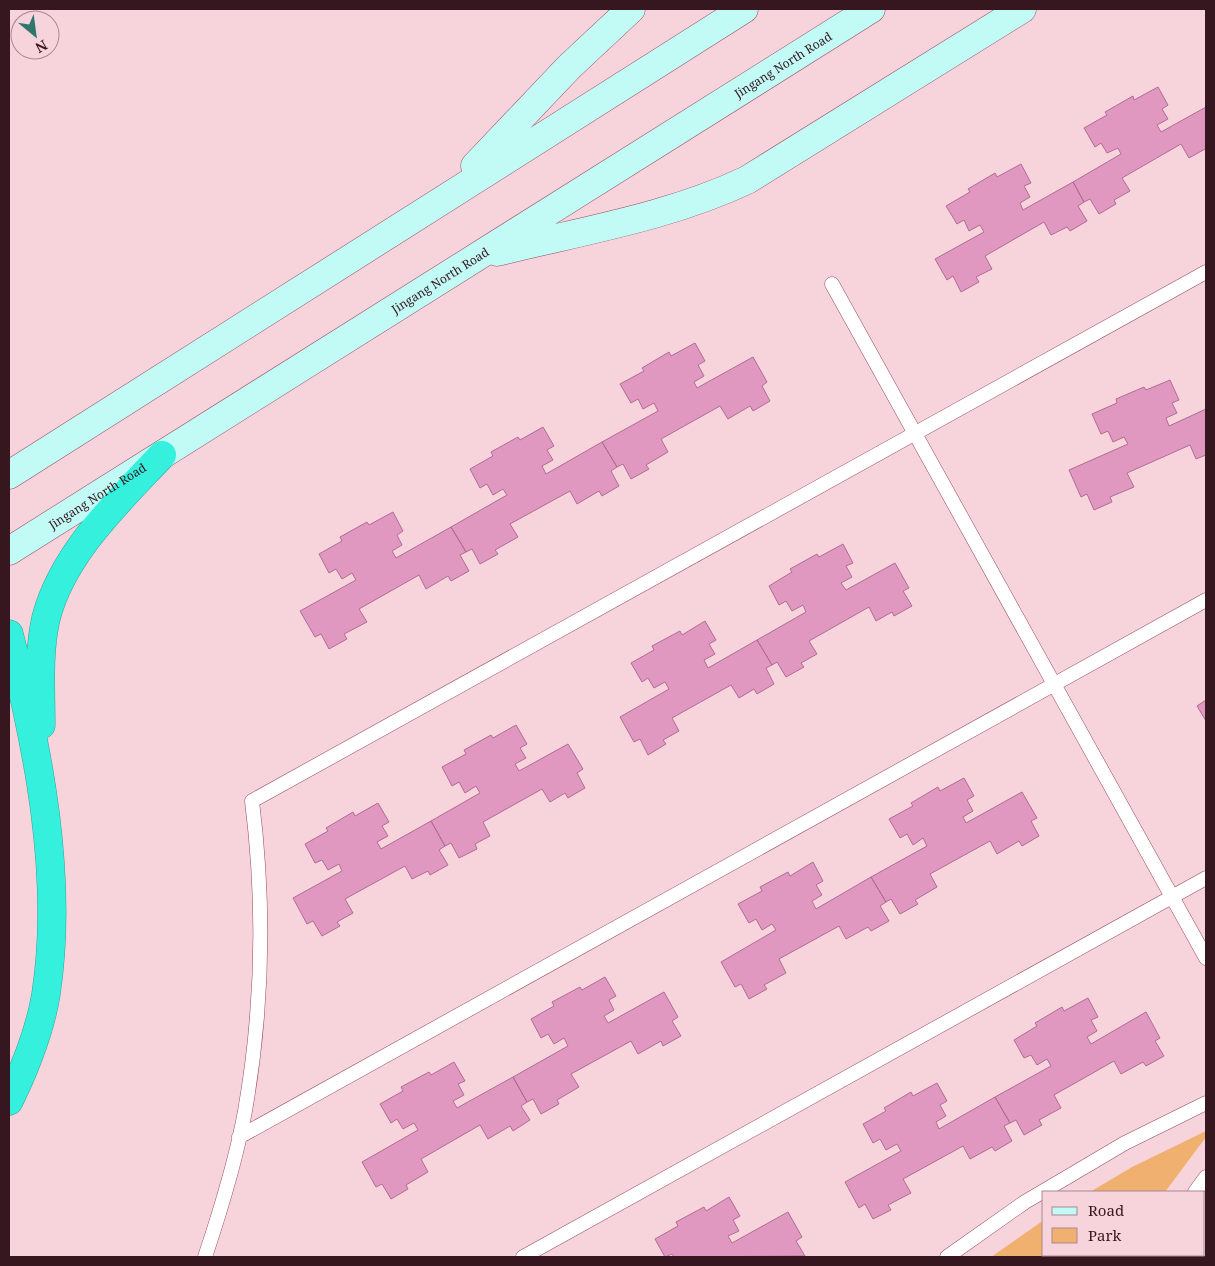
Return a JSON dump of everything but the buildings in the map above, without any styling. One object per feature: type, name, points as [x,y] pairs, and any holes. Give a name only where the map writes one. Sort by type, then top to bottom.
[{"type":"highway","points":[[40,779],[42,650],[46,619],[55,591],[71,562],[91,533],[162,455]]},
{"type":"highway","points":[[9,634],[40,779],[50,878],[50,960],[45,996],[35,1036],[21,1077],[9,1101]]},
{"type":"main road","points":[[447,196],[569,67],[631,9]]},
{"type":"main road","points":[[9,475],[744,9]]},
{"type":"main road","name":"Jingang North Road","points":[[9,550],[473,257],[871,9]]},
{"type":"main road","points":[[473,257],[667,211],[717,194],[768,167],[1022,9]]},
{"type":"lane","points":[[205,1257],[225,1195],[239,1137],[257,1026],[262,940],[258,854],[252,801],[1206,272]]},
{"type":"lane","points":[[832,284],[1206,958]]},
{"type":"lane","points":[[239,1137],[1206,600]]},
{"type":"lane","points":[[523,1257],[1206,878]]},
{"type":"lane","points":[[1043,1191],[1124,1142],[1206,1103]]},
{"type":"lane","points":[[1196,1191],[1206,1178]]},
{"type":"lane","points":[[947,1257],[1042,1192]]},
{"type":"green space","points":[[1206,1131],[1206,1137],[1166,1191],[1092,1191],[1132,1167]]},
{"type":"green space","points":[[1042,1221],[1042,1256],[1120,1256],[1119,1257],[991,1257]]}]
